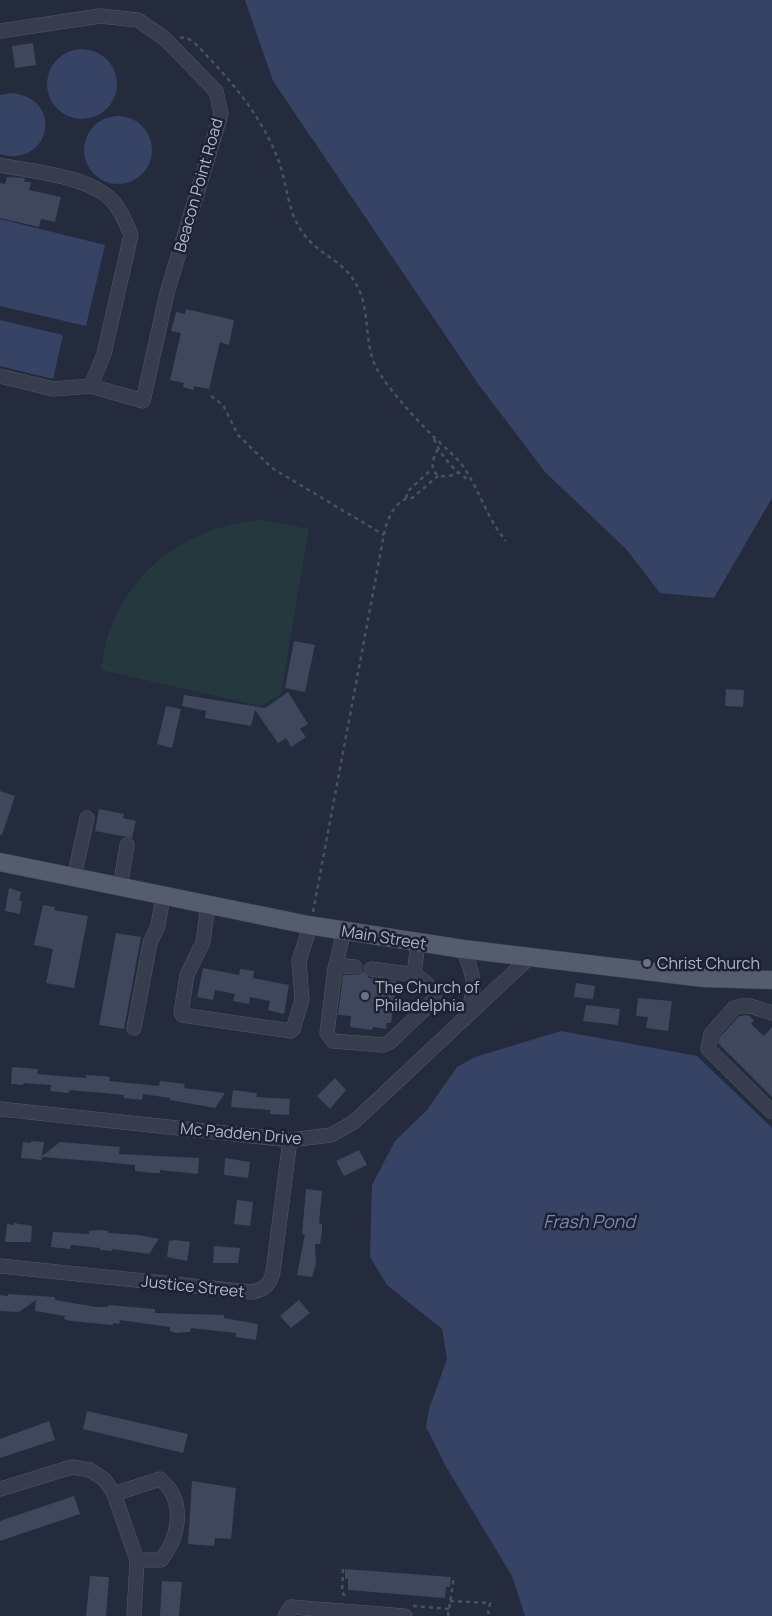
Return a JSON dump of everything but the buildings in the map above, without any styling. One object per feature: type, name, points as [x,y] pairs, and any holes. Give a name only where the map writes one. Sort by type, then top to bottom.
[{"type":"main road","name":"Main Street","points":[[0,862],[310,926],[463,949],[704,978],[772,980]]},
{"type":"street","name":"Beacon Point Road","points":[[0,30],[100,16],[138,20],[170,44],[216,91],[221,114],[167,293],[143,401],[91,386]]},
{"type":"street","points":[[0,165],[69,179],[100,189],[115,204],[131,235],[104,354],[91,386],[53,389],[0,376]]},
{"type":"street","points":[[74,877],[87,818]]},
{"type":"street","points":[[120,888],[127,845]]},
{"type":"street","points":[[134,1028],[150,944],[158,926],[163,896]]},
{"type":"street","points":[[208,905],[203,942],[187,975],[182,1015],[291,1031],[302,1000],[300,960],[310,926]]},
{"type":"street","points":[[344,931],[336,965],[327,1033],[333,1041],[382,1045],[390,1042],[434,1000],[435,992],[414,975],[371,970]]},
{"type":"street","points":[[414,975],[418,942]]},
{"type":"street","name":"Mc Padden Drive","points":[[463,949],[470,965],[475,989],[467,1015]]},
{"type":"street","name":"Mc Padden Drive","points":[[0,1109],[290,1140],[321,1138],[340,1132],[354,1122],[531,956]]},
{"type":"street","points":[[336,965],[355,967]]},
{"type":"street","points":[[772,1013],[750,1006],[734,1008],[711,1034],[708,1049],[772,1112]]},
{"type":"street","name":"Justice Street","points":[[0,1266],[251,1292],[264,1289],[274,1272],[290,1140]]},
{"type":"street","points":[[0,1489],[60,1469],[80,1468],[99,1475],[111,1487],[137,1560],[134,1616]]},
{"type":"street","points":[[114,1494],[160,1479],[168,1486],[172,1494],[178,1525],[171,1547],[161,1560],[137,1560]]},
{"type":"street","points":[[285,1616],[291,1607],[405,1616]]},
{"type":"path","points":[[170,44],[183,36],[196,44],[231,81],[251,109],[269,138],[278,160],[295,219],[302,232],[345,269],[360,293],[369,349],[377,370],[433,436],[448,449],[464,468],[479,493],[492,521],[506,540]]},
{"type":"path","points":[[210,396],[223,405],[238,435],[272,468],[384,535]]},
{"type":"path","points":[[433,436],[438,449],[471,482]]},
{"type":"path","points":[[310,926],[384,535],[391,514],[406,498],[408,491],[432,469],[433,460],[438,449]]},
{"type":"path","points":[[432,469],[438,476]]},
{"type":"path","points":[[406,498],[412,498],[438,476],[448,476],[459,472]]},
{"type":"path","points":[[448,1616],[454,1577]]},
{"type":"path","points":[[450,1601],[490,1603],[488,1614]]},
{"type":"shaded area","points":[[262,520],[309,529],[281,694],[261,706],[101,670],[107,639],[118,611],[134,586],[153,565],[177,547],[203,534],[231,525]]},
{"type":"water","points":[[245,0],[772,0],[772,498],[714,598],[660,593],[626,549],[545,472],[479,385],[273,81]]},
{"type":"water","points":[[82,49],[95,52],[107,59],[114,71],[117,84],[114,97],[107,109],[95,116],[82,119],[69,116],[57,109],[50,97],[47,84],[50,71],[57,59],[69,52]]},
{"type":"water","points":[[12,93],[29,98],[40,107],[45,119],[45,131],[40,143],[30,152],[17,156],[0,154],[0,95]]},
{"type":"water","points":[[125,116],[137,122],[146,131],[152,143],[150,163],[142,174],[125,184],[111,184],[94,174],[86,163],[84,143],[94,126],[105,118]]},
{"type":"water","points":[[0,219],[105,245],[86,326],[0,306]]},
{"type":"water","points":[[0,320],[63,335],[53,379],[0,366]]},
{"type":"water","name":"Frash Pond","points":[[561,1031],[697,1056],[772,1128],[772,1616],[525,1616],[512,1576],[445,1465],[426,1427],[429,1409],[447,1359],[442,1329],[387,1285],[370,1257],[372,1185],[395,1141],[427,1110],[457,1067],[475,1057]]},
{"type":"place","name":"Christ Church","points":[[647,963]]},
{"type":"place","name":"The Church of Philadelphia","points":[[365,996]]}]
